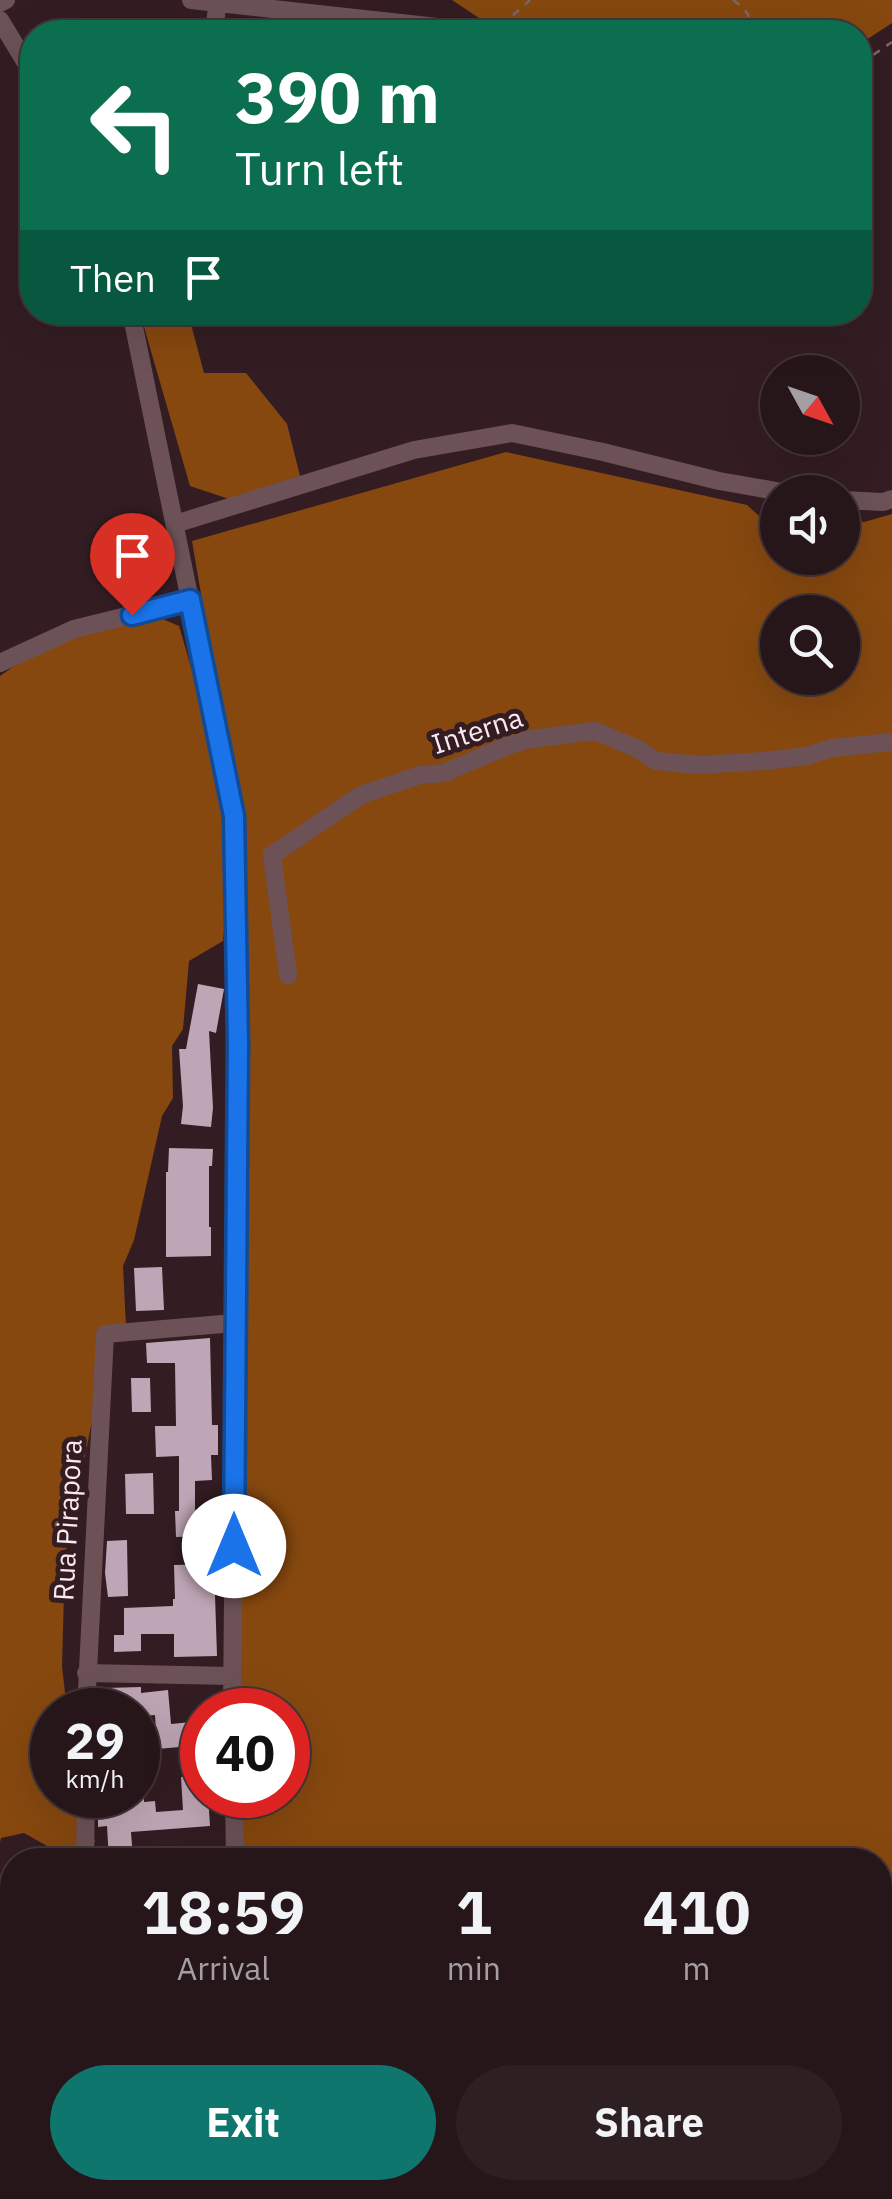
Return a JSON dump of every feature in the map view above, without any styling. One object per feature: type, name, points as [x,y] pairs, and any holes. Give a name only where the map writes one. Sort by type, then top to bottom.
[{"type":"street","points":[[191,0],[342,20]]},
{"type":"street","points":[[0,20],[20,53]]},
{"type":"street","points":[[134,325],[234,816],[238,970],[231,1688]]},
{"type":"street","points":[[175,524],[414,450],[512,433],[760,488]]},
{"type":"street","points":[[860,501],[892,499]]},
{"type":"street","points":[[0,663],[74,629],[190,600]]},
{"type":"street","name":"Interna","points":[[288,975],[272,855],[361,794],[420,775],[444,773],[530,739],[594,730],[656,760],[699,765],[766,762],[832,748],[892,742]]},
{"type":"street","name":"Rua Pirapora","points":[[86,1688],[105,1334],[234,1323]]},
{"type":"street","points":[[86,1673],[231,1676]]},
{"type":"street","points":[[86,1818],[86,1848]]},
{"type":"street","points":[[234,1818],[235,1848]]},
{"type":"path","points":[[506,20],[530,0]]},
{"type":"path","points":[[732,0],[744,8],[751,20]]},
{"type":"shaded area","points":[[452,0],[892,0],[892,23],[872,36],[872,20],[482,20]]},
{"type":"shaded area","points":[[143,325],[191,325],[204,373],[246,373],[287,424],[300,476],[229,499],[190,486]]},
{"type":"shaded area","points":[[506,452],[747,505],[760,517],[760,575],[860,575],[860,521],[892,514],[892,1848],[239,1848],[238,1818],[310,1818],[310,1688],[236,1688],[239,817],[192,541]]},
{"type":"shaded area","points":[[153,615],[179,626],[210,742],[226,861],[223,941],[189,961],[183,1029],[172,1046],[173,1098],[162,1116],[134,1240],[123,1266],[126,1327],[97,1330],[97,1396],[65,1556],[64,1688],[30,1688],[30,1818],[86,1818],[95,1841],[92,1848],[51,1848],[24,1833],[1,1838],[0,1842],[0,676],[33,653],[104,624]]},
{"type":"building","points":[[198,984],[224,989],[216,1033],[209,1031],[211,1127],[181,1124],[179,1049],[186,1049]]},
{"type":"building","points":[[169,1148],[213,1149],[209,1166],[211,1256],[166,1257]]},
{"type":"building","points":[[162,1267],[164,1310],[136,1311],[134,1268]]},
{"type":"building","points":[[210,1338],[212,1425],[218,1425],[218,1455],[211,1455],[212,1480],[195,1481],[195,1510],[203,1510],[203,1536],[176,1537],[179,1456],[156,1457],[155,1426],[176,1426],[175,1363],[147,1363],[146,1343]]},
{"type":"building","points":[[131,1378],[150,1378],[151,1412],[132,1412]]},
{"type":"building","points":[[153,1473],[154,1514],[126,1514],[125,1474]]},
{"type":"building","points":[[127,1540],[128,1596],[108,1597],[107,1541]]},
{"type":"building","points":[[214,1564],[217,1656],[174,1657],[174,1634],[141,1634],[141,1651],[114,1652],[114,1635],[124,1635],[124,1608],[173,1606],[174,1565]]},
{"type":"building","points":[[168,1690],[171,1724],[180,1723],[180,1747],[160,1749],[160,1691]]},
{"type":"building","points":[[180,1810],[180,1818],[209,1818],[210,1826],[131,1832],[132,1848],[108,1848],[107,1826],[98,1827],[98,1818],[160,1818],[160,1812]]},
{"type":"route","points":[[132,615],[190,600],[234,816],[238,1044],[234,1546]]}]
